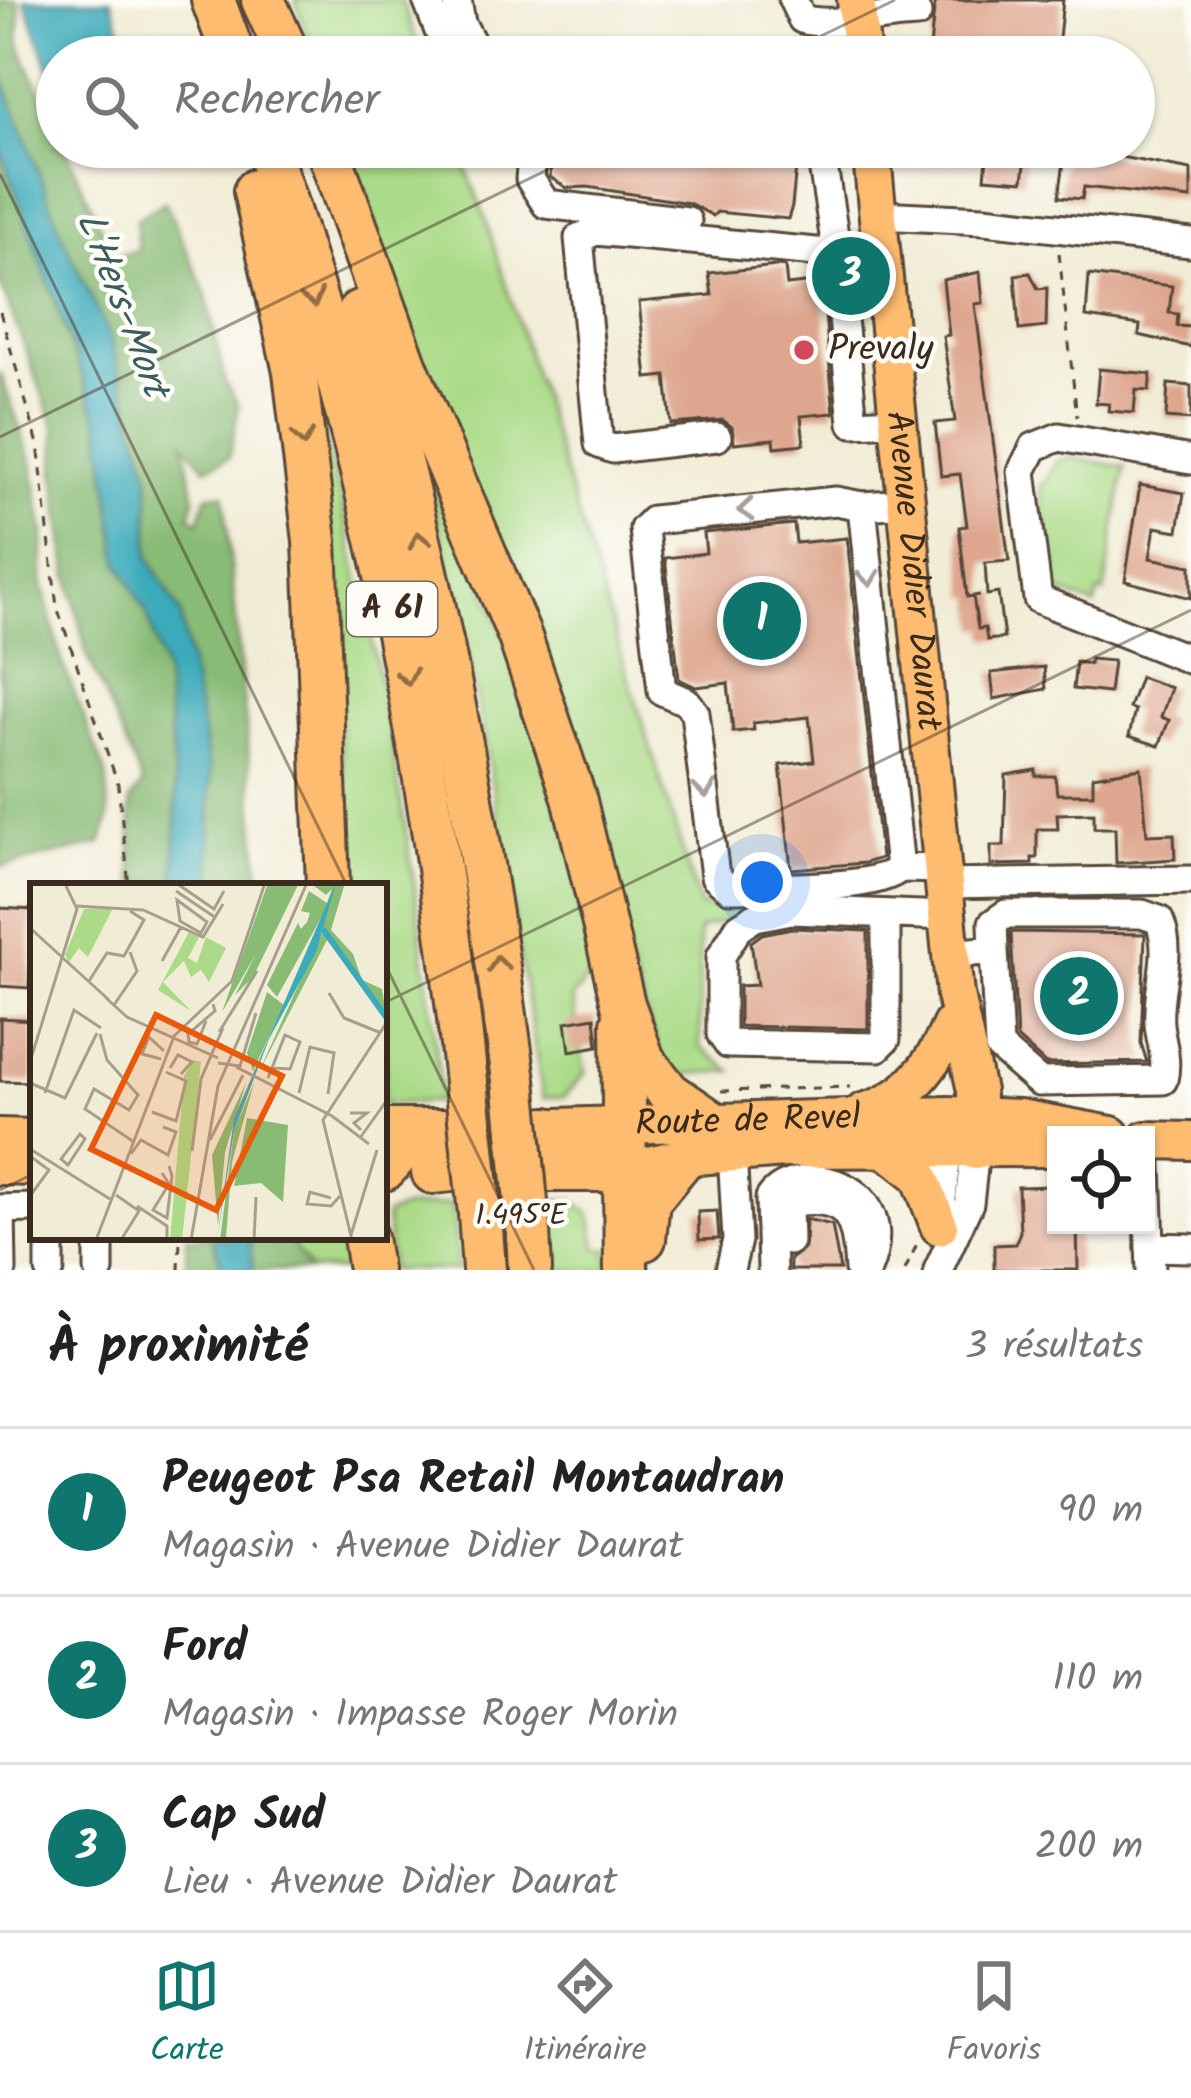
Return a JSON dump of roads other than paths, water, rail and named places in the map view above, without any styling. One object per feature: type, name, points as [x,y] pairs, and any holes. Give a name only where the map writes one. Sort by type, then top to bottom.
[{"type":"highway","points":[[212,0],[220,36]]},
{"type":"highway","points":[[212,0],[226,36]]},
{"type":"highway","points":[[261,0],[272,36]]},
{"type":"highway","points":[[261,0],[279,36]]},
{"type":"highway","points":[[250,168],[295,372],[315,542],[328,883]]},
{"type":"highway","name":"A 61","points":[[273,168],[332,363],[404,662],[453,959],[484,1270]]},
{"type":"highway","name":"A 61","points":[[314,168],[372,358],[432,594],[475,821],[514,1080],[530,1270]]},
{"type":"highway","points":[[335,168],[406,367],[520,638],[574,797],[623,1004],[652,1075],[715,1122]]},
{"type":"highway","points":[[623,1004],[626,1270]]},
{"type":"highway","points":[[433,1172],[576,1157],[623,1124]]},
{"type":"highway","points":[[387,1167],[407,1144],[547,1129]]},
{"type":"highway","points":[[644,1270],[648,1201],[684,1157]]},
{"type":"main road","name":"Avenue Didier Daurat","points":[[873,168],[951,954],[948,1025],[962,1134]]},
{"type":"main road","points":[[862,1100],[903,1093],[948,1025]]},
{"type":"main road","name":"Route de Revel","points":[[387,1128],[547,1129],[715,1122],[862,1100],[962,1134],[1047,1147]]},
{"type":"main road","name":"Route de Revel","points":[[715,1122],[785,1149],[888,1151],[1018,1118],[1062,1126]]},
{"type":"main road","name":"Route de Revel","points":[[387,1170],[626,1170],[684,1157],[715,1122]]},
{"type":"main road","points":[[785,1149],[809,1140],[962,1134],[1047,1138]]},
{"type":"main road","points":[[0,1137],[30,1138]]},
{"type":"main road","points":[[1155,1140],[1191,1141]]},
{"type":"main road","points":[[888,1151],[927,1186],[939,1226]]},
{"type":"main road","points":[[0,1166],[30,1167]]},
{"type":"street","points":[[427,0],[441,36]]},
{"type":"street","points":[[448,36],[456,0]]},
{"type":"street","points":[[456,0],[467,36]]},
{"type":"street","points":[[793,0],[802,19],[820,25],[857,8],[916,14]]},
{"type":"street","points":[[530,168],[534,193],[546,204],[836,245],[882,256]]},
{"type":"street","points":[[823,168],[836,245],[853,423],[898,421]]},
{"type":"street","points":[[878,215],[1191,243]]},
{"type":"street","points":[[717,436],[614,449],[598,444],[579,238],[596,231],[836,245]]},
{"type":"street","points":[[1191,460],[1077,440],[1046,440],[1027,457],[1022,471],[1038,599],[1191,661]]},
{"type":"street","points":[[900,868],[883,877],[800,887],[729,888],[716,876],[695,713],[687,702],[662,691],[644,529],[653,520],[836,501],[862,506],[907,502]]},
{"type":"street","points":[[862,506],[900,868]]},
{"type":"street","points":[[900,868],[945,890]]},
{"type":"street","points":[[886,917],[886,1039],[878,1047],[728,1044],[722,1034],[721,956],[739,927],[766,911],[886,917],[945,890],[1191,880]]},
{"type":"street","points":[[1006,914],[1142,914],[1159,920],[1165,937],[1159,1022],[1166,1042],[1163,1080],[1039,1082],[1028,1075],[999,1047],[994,950],[993,923],[1006,914]]},
{"type":"street","points":[[951,954],[994,950]]},
{"type":"street","points":[[715,1122],[737,1240],[730,1270]]},
{"type":"street","points":[[934,1270],[939,1226],[962,1134]]},
{"type":"street","points":[[934,1270],[969,1203],[962,1134]]},
{"type":"street","points":[[775,1270],[770,1198],[778,1187],[836,1184],[858,1195],[862,1270]]},
{"type":"street","points":[[790,1270],[788,1208],[810,1199],[859,1211]]},
{"type":"street","points":[[0,1208],[2,1270]]},
{"type":"street","points":[[1150,1258],[1191,1248]]},
{"type":"water","points":[[24,0],[111,0],[124,36],[37,36]]},
{"type":"water","points":[[0,70],[64,240],[110,338],[149,474],[149,558],[180,613],[210,772],[211,883],[175,883],[176,797],[165,673],[147,614],[119,562],[100,425],[0,148]]},
{"type":"water","points":[[213,1240],[249,1240],[253,1270],[223,1270]]},
{"type":"place","name":"Cap Sud","points":[[851,276]]},
{"type":"place","name":"Prevaly","points":[[804,350]]},
{"type":"place","name":"Peugeot Psa Retail Montaudran","points":[[762,621]]},
{"type":"place","name":"Ford","points":[[1079,996]]},
{"type":"water label","name":"L'Hers-Mort","points":[[121,305]]}]
